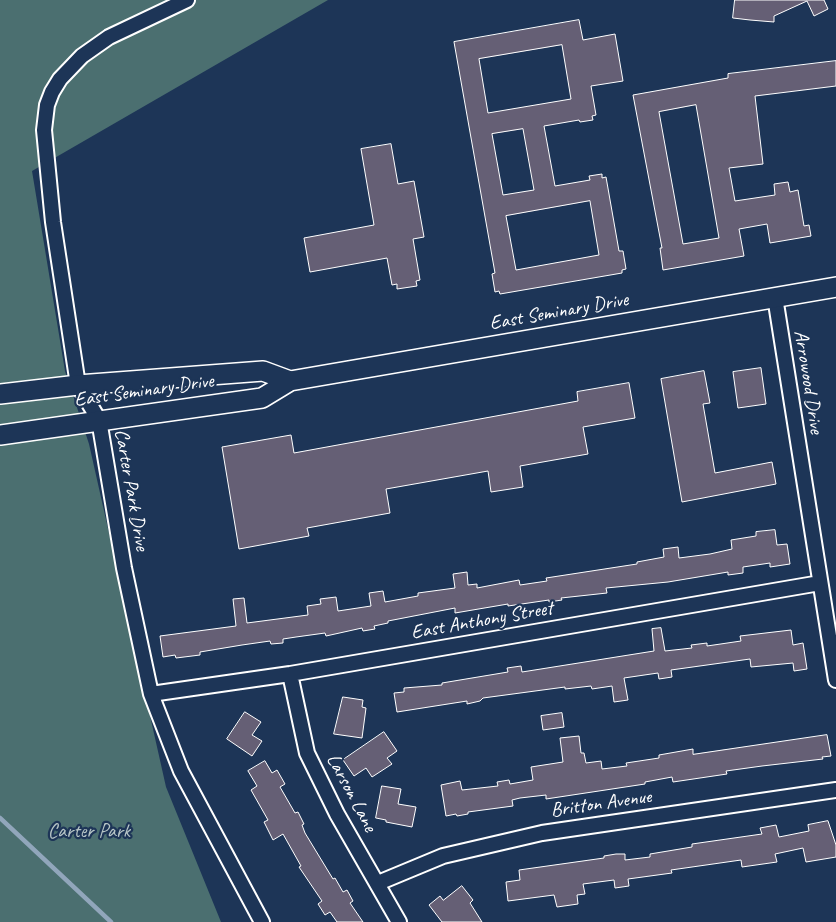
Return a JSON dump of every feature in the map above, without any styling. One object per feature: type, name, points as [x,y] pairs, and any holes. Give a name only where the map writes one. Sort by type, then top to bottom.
[{"type":"main road","name":"East Seminary Drive","points":[[0,435],[262,398],[290,382],[836,287]]},
{"type":"main road","name":"East Seminary Drive","points":[[0,394],[78,385],[263,371],[290,382]]},
{"type":"street","name":"Carter Park Drive","points":[[187,0],[109,37],[82,56],[60,79],[47,106],[44,130],[52,213],[78,385],[99,420],[124,568],[151,694],[181,771],[262,922]]},
{"type":"street","name":"Arrowood Drive","points":[[775,297],[836,680]]},
{"type":"street","name":"East Anthony Street","points":[[151,694],[290,674],[820,583]]},
{"type":"street","name":"Larson Lane","points":[[290,674],[307,753],[337,814],[399,922]]},
{"type":"street","name":"Britton Avenue","points":[[378,883],[443,856],[542,833],[836,790]]},
{"type":"green space","name":"Carter Park","points":[[0,0],[328,0],[32,171],[65,371],[89,444],[166,787],[221,922],[0,922]]},
{"type":"building","points":[[735,0],[824,0],[828,9],[814,16],[807,1],[774,16],[774,22],[750,20],[733,18]]},
{"type":"building","points":[[579,20],[583,40],[615,34],[623,81],[591,86],[596,115],[592,116],[593,120],[580,122],[579,120],[544,126],[555,186],[590,180],[589,176],[602,174],[602,178],[606,177],[619,251],[623,251],[626,269],[622,270],[622,273],[500,294],[499,291],[495,292],[492,274],[495,273],[454,42]],"holes":[[[562,45],[571,99],[488,113],[479,59]],[[523,129],[534,190],[503,195],[492,134]],[[590,201],[599,255],[516,270],[506,216]]]},
{"type":"building","points":[[836,61],[836,86],[755,96],[763,164],[729,168],[735,201],[775,195],[774,184],[788,182],[790,192],[798,190],[804,226],[809,225],[811,236],[770,243],[767,224],[739,229],[744,256],[663,270],[660,248],[662,248],[633,95],[728,78],[728,74]],"holes":[[[696,105],[719,238],[683,244],[659,112]]]},
{"type":"building","points":[[391,144],[398,184],[414,181],[424,237],[413,239],[420,280],[416,281],[417,286],[397,289],[397,284],[392,285],[387,258],[310,272],[304,238],[374,225],[361,149]]},
{"type":"building","points":[[761,368],[766,404],[738,408],[733,372]]},
{"type":"building","points":[[704,371],[710,403],[703,404],[715,473],[772,462],[776,484],[682,502],[661,379]]},
{"type":"building","points":[[629,383],[635,418],[583,427],[588,454],[520,466],[523,487],[491,492],[488,471],[386,489],[390,513],[307,528],[309,536],[239,549],[222,447],[291,435],[294,453],[578,401],[577,392]]},
{"type":"building","points":[[775,530],[777,545],[787,544],[790,564],[770,567],[770,563],[743,567],[743,573],[728,575],[728,572],[668,582],[606,588],[607,593],[561,598],[562,600],[549,602],[549,600],[508,606],[508,604],[455,613],[455,608],[388,621],[388,623],[374,626],[375,629],[363,631],[362,628],[326,636],[325,633],[296,637],[283,639],[283,643],[271,644],[270,641],[242,645],[200,652],[200,655],[176,658],[175,655],[163,657],[160,636],[236,626],[233,599],[244,598],[247,623],[308,615],[307,606],[321,604],[320,599],[336,597],[338,611],[371,606],[369,593],[383,591],[385,602],[418,596],[418,593],[455,588],[453,574],[467,572],[468,585],[477,584],[477,588],[519,580],[520,585],[547,581],[546,578],[637,564],[637,562],[664,557],[663,549],[678,547],[679,558],[710,554],[732,549],[731,540],[756,536],[756,532]]},
{"type":"building","points":[[661,628],[665,651],[692,648],[691,645],[707,643],[707,646],[741,641],[740,636],[791,630],[793,645],[803,643],[807,669],[794,671],[793,663],[751,667],[750,659],[671,670],[672,677],[659,679],[658,673],[624,678],[628,700],[614,702],[612,686],[592,689],[591,686],[565,689],[565,687],[483,698],[480,701],[467,704],[467,701],[397,712],[394,693],[404,692],[404,688],[442,685],[442,683],[508,672],[507,668],[521,666],[522,672],[654,651],[652,629]]},
{"type":"building","points":[[343,697],[363,700],[362,707],[366,708],[362,738],[334,734]]},
{"type":"building","points":[[245,712],[261,722],[252,735],[262,741],[252,756],[227,739]]},
{"type":"building","points":[[562,713],[564,727],[543,730],[541,716]]},
{"type":"building","points":[[384,732],[397,751],[387,758],[392,764],[372,777],[366,768],[354,776],[343,760]]},
{"type":"building","points":[[827,735],[831,756],[822,757],[823,759],[726,771],[727,774],[673,782],[672,777],[645,782],[645,784],[546,799],[546,795],[520,798],[512,800],[513,806],[468,812],[468,814],[457,816],[456,814],[446,816],[441,785],[460,781],[462,790],[498,786],[497,782],[509,780],[510,784],[533,780],[531,767],[563,762],[560,738],[579,736],[581,753],[584,753],[586,763],[601,761],[602,769],[627,766],[626,763],[659,758],[659,755],[693,749],[693,754]]},
{"type":"building","points":[[265,761],[272,773],[277,770],[285,784],[280,787],[295,813],[298,812],[304,824],[302,825],[305,833],[333,879],[335,878],[343,892],[347,890],[353,901],[350,903],[363,922],[337,922],[330,912],[325,915],[318,904],[322,901],[299,867],[301,866],[283,834],[273,840],[264,822],[268,820],[251,790],[257,786],[248,771]]},
{"type":"building","points":[[382,786],[401,789],[398,804],[416,807],[412,827],[376,818]]},
{"type":"building","points":[[828,821],[836,845],[836,857],[806,862],[803,848],[775,854],[777,862],[742,867],[741,860],[671,870],[672,873],[628,879],[629,886],[615,888],[614,880],[583,884],[585,894],[577,895],[578,904],[557,907],[554,895],[508,901],[506,882],[520,880],[519,870],[604,858],[604,856],[616,854],[625,854],[625,860],[650,857],[650,854],[692,847],[692,844],[762,834],[760,828],[776,825],[779,837],[809,831],[808,825]]},
{"type":"building","points":[[462,886],[473,900],[470,903],[482,922],[442,922],[429,905],[440,896],[443,900]]},
{"type":"waterway","points":[[0,818],[111,922]]}]
